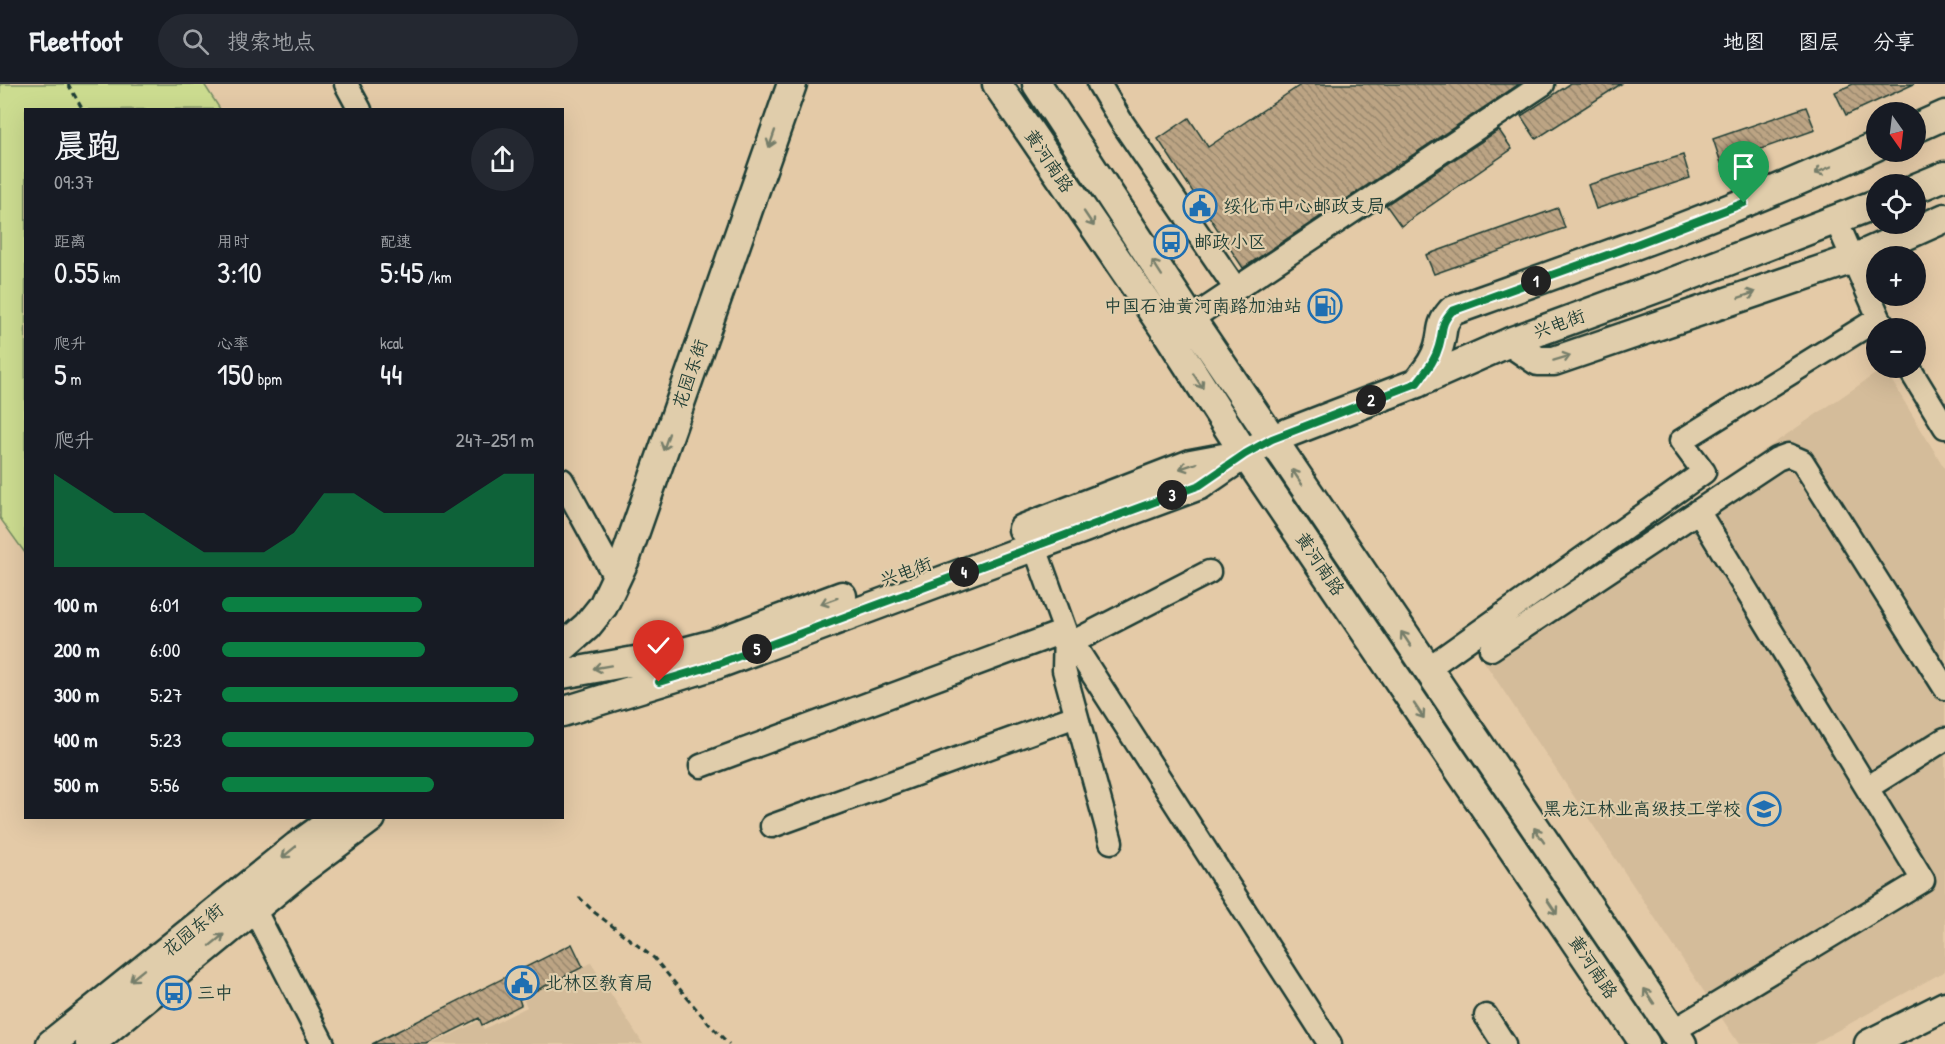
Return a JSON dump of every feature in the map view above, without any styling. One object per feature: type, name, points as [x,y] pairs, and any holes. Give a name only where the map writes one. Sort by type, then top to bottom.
[{"type":"main road","name":"花园东街","points":[[564,646],[587,626],[603,606],[616,579],[636,529],[792,84]]},
{"type":"main road","name":"黄河南路","points":[[997,84],[1179,326],[1272,439],[1678,1037]]},
{"type":"main road","name":"黄河南路","points":[[1037,84],[1179,326],[1245,454],[1645,1044]]},
{"type":"main road","points":[[1926,124],[1945,115]]},
{"type":"main road","points":[[1417,383],[1436,356],[1444,321],[1452,311],[1744,203],[1866,150]]},
{"type":"main road","points":[[1926,184],[1945,176]]},
{"type":"main road","name":"兴电街","points":[[564,674],[680,653],[714,644],[1031,536],[1200,485],[1245,454],[1272,439],[1417,383],[1510,342],[1866,208]]},
{"type":"main road","points":[[1510,342],[1538,362],[1554,361],[1853,259],[1945,218]]},
{"type":"main road","name":"兴电街","points":[[564,711],[718,664],[1031,536]]},
{"type":"main road","name":"花园东街","points":[[90,1044],[248,900],[297,846],[335,819]]},
{"type":"main road","name":"花园东街","points":[[51,1044],[248,900],[304,868],[370,819]]},
{"type":"main road","points":[[1869,1044],[1945,1006]]},
{"type":"street","points":[[346,84],[359,108]]},
{"type":"street","points":[[1099,84],[1121,121],[1236,289]]},
{"type":"street","points":[[1179,326],[1543,84]]},
{"type":"street","points":[[1836,220],[1880,318]]},
{"type":"street","points":[[1426,669],[1704,472],[1680,441],[1866,332]]},
{"type":"street","points":[[1915,378],[1945,427]]},
{"type":"street","points":[[1491,649],[1777,459],[1788,455],[1802,461],[1945,688]]},
{"type":"street","points":[[564,484],[616,579]]},
{"type":"street","points":[[1678,1037],[1923,880],[1698,511]]},
{"type":"street","points":[[1031,536],[1069,636],[1330,1044]]},
{"type":"street","points":[[701,766],[1069,636],[1209,572]]},
{"type":"street","points":[[1069,636],[1064,670],[1111,842]]},
{"type":"street","points":[[772,826],[1076,716]]},
{"type":"street","points":[[1867,788],[1945,739]]},
{"type":"street","points":[[248,900],[323,1044]]},
{"type":"street","points":[[1486,1016],[1504,1044]]},
{"type":"path","points":[[68,84],[82,108]]},
{"type":"path","points":[[579,897],[594,912],[654,958],[709,1024],[729,1044]]},
{"type":"shaded area","name":"黑龙江林业高级技工学校","points":[[1869,378],[1890,378],[1945,469],[1945,971],[1813,1044],[1739,1044],[1475,648]]},
{"type":"shaded area","points":[[591,963],[643,1044],[432,1044],[479,1021],[484,1029],[527,1007],[523,998]]},
{"type":"green space","points":[[0,84],[204,84],[219,108],[24,108],[24,552],[0,518]]},
{"type":"building","points":[[1302,84],[1519,84],[1243,268],[1158,139],[1189,118],[1208,147]]},
{"type":"building","points":[[1570,84],[1621,84],[1536,139],[1521,116]]},
{"type":"building","points":[[1853,84],[1914,84],[1875,102],[1866,102],[1866,106],[1846,115],[1835,92]]},
{"type":"building","points":[[1806,107],[1815,130],[1721,163],[1713,139]]},
{"type":"building","points":[[1499,130],[1512,149],[1401,226],[1386,205]]},
{"type":"building","points":[[1683,155],[1690,178],[1596,209],[1588,185]]},
{"type":"building","points":[[1558,208],[1565,228],[1434,274],[1426,255]]},
{"type":"building","name":"北林区教育局","points":[[572,944],[583,967],[519,999],[521,1005],[482,1025],[479,1018],[427,1044],[372,1044]]},
{"type":"place","name":"绥化市中心邮政支局","points":[[1200,206]]},
{"type":"place","name":"邮政小区","points":[[1171,242]]},
{"type":"place","name":"中国石油黄河南路加油站","points":[[1325,306]]},
{"type":"place","name":"黑龙江林业高级技工学校","points":[[1764,809]]},
{"type":"place","name":"北林区教育局","points":[[522,983]]},
{"type":"place","name":"三中","points":[[174,993]]},
{"type":"route","points":[[659,682],[718,664],[1200,485],[1245,454],[1272,439],[1417,383],[1436,356],[1444,321],[1452,311],[1744,203]]}]
